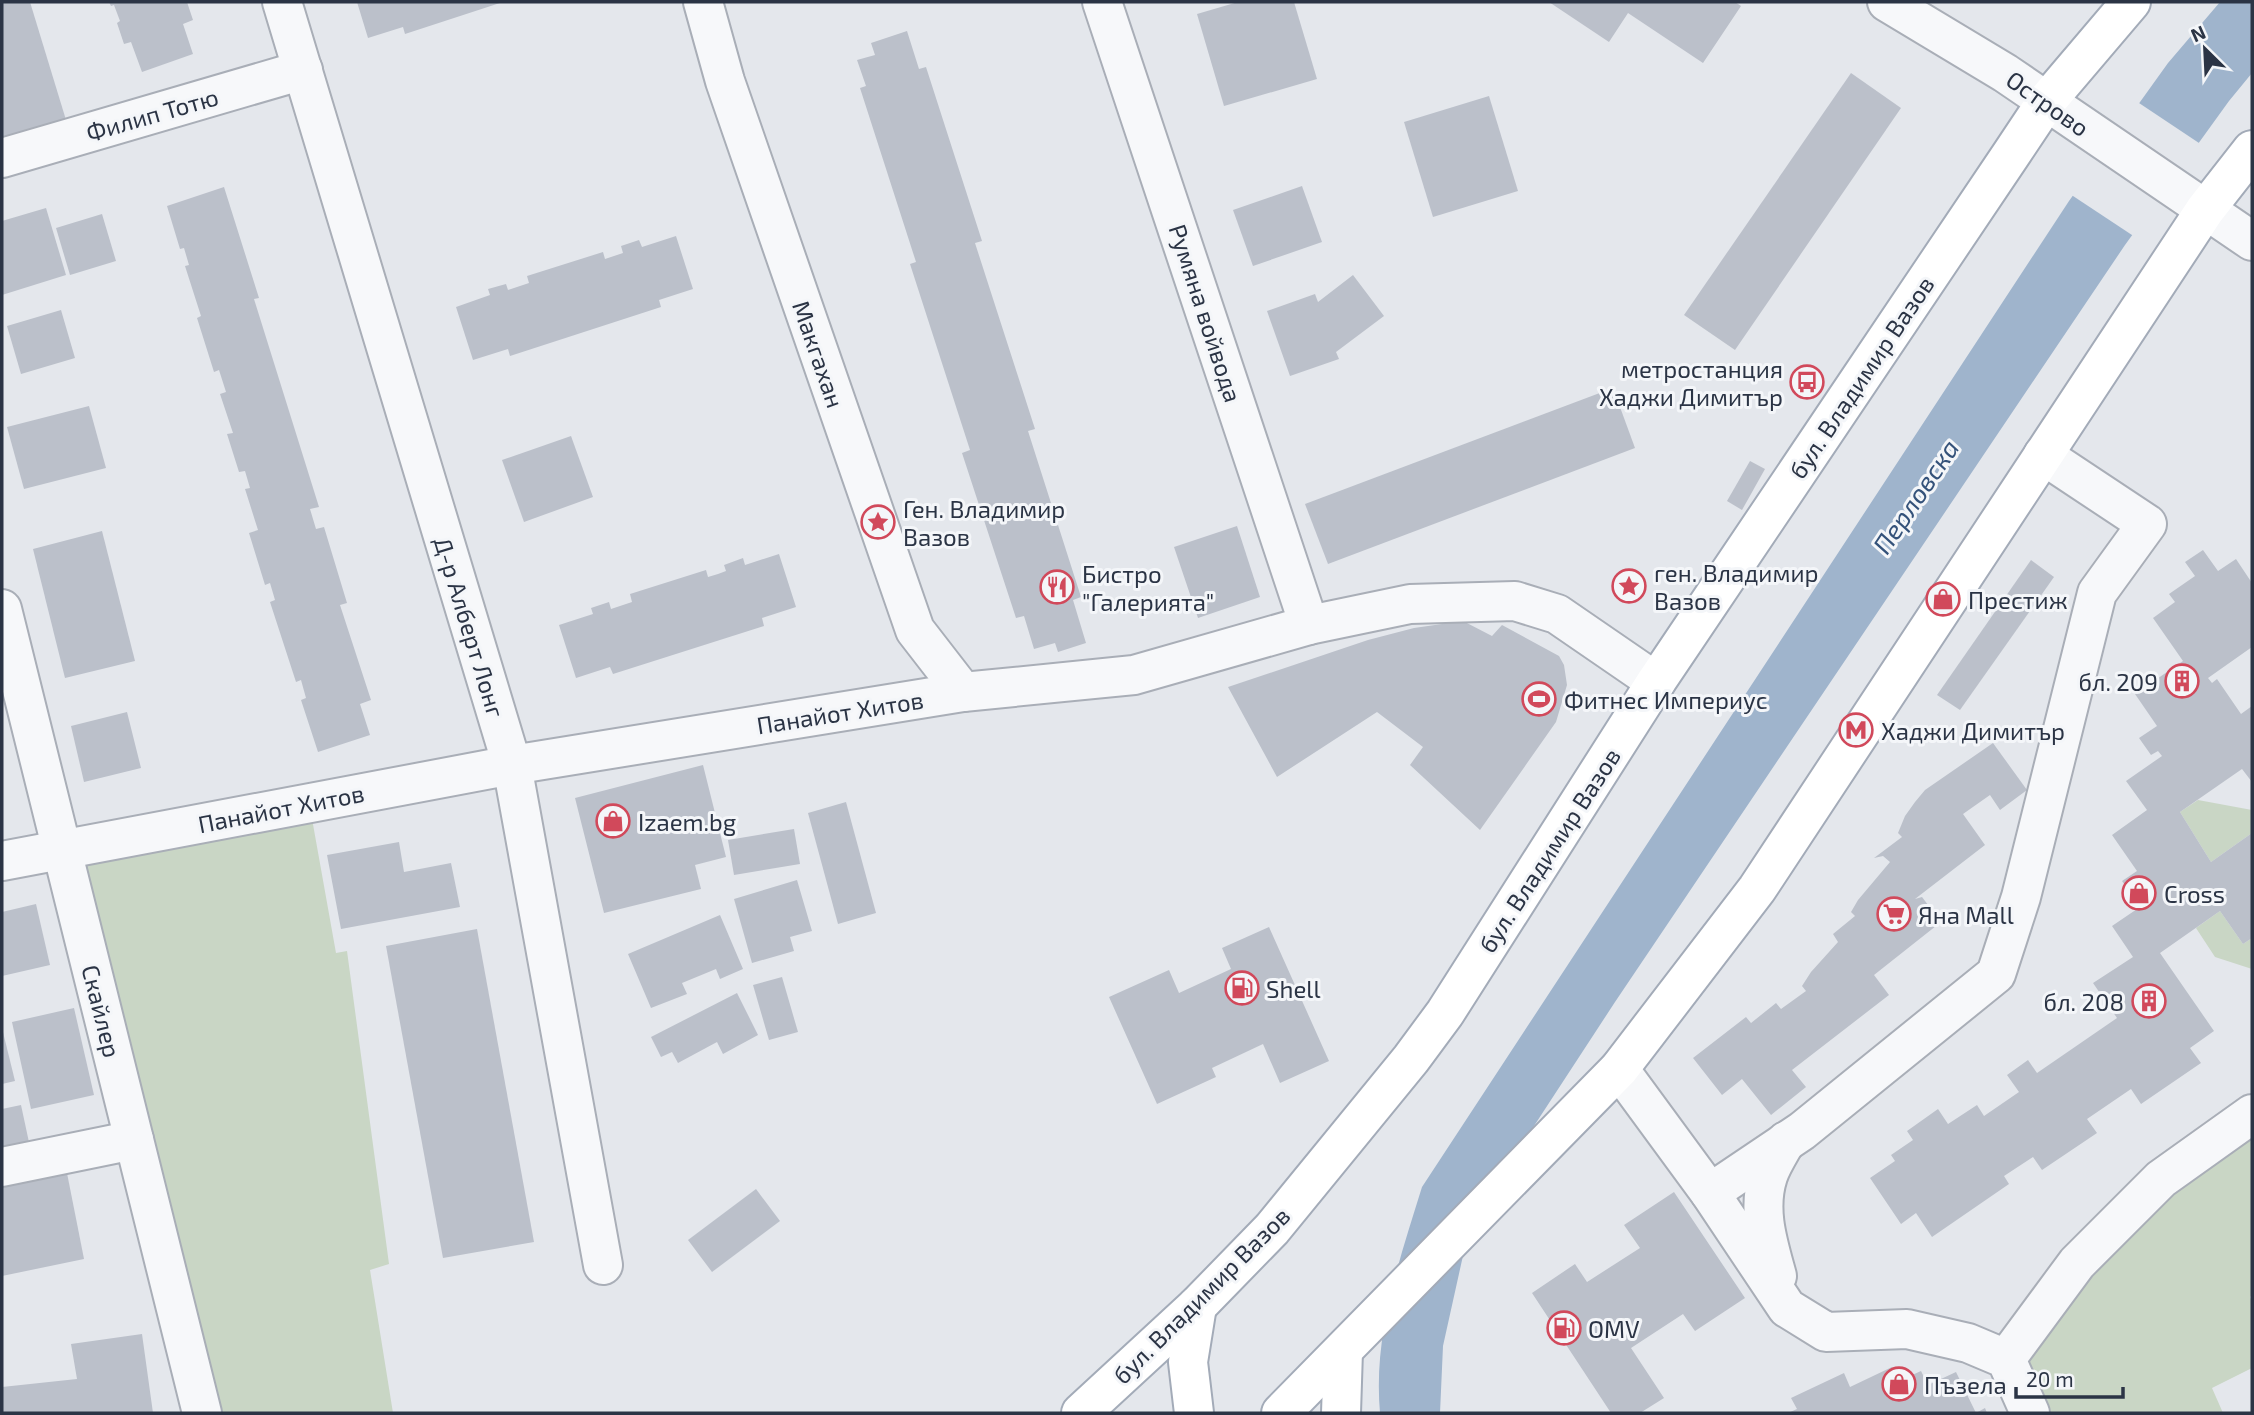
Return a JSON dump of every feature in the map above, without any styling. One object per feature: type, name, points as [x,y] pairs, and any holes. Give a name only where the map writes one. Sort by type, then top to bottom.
[{"type":"main road","name":"бул. Владимир Вазов","points":[[1081,1413],[1197,1306],[1272,1229],[1411,1059],[1445,1013],[1656,682],[2046,102],[2131,2]]},
{"type":"main road","points":[[1281,1413],[1619,1069],[1757,889],[2043,456],[2191,200],[2252,150]]},
{"type":"main road","points":[[1194,1413],[1188,1362],[1197,1306]]},
{"type":"main road","points":[[1341,1413],[1343,1351]]},
{"type":"street","name":"Д-р Алберт Лонг","points":[[282,2],[512,765],[603,1265]]},
{"type":"street","name":"Макгахан","points":[[703,2],[725,81],[915,630],[963,692]]},
{"type":"street","name":"Румяна войвода","points":[[1102,2],[1309,625]]},
{"type":"street","name":"Острово","points":[[1887,2],[2005,73],[2252,241]]},
{"type":"street","name":"Филип Тотю","points":[[2,158],[303,71]]},
{"type":"street","points":[[1710,1193],[1802,1131],[1996,974],[2021,897],[2097,593],[2147,524],[2043,456]]},
{"type":"street","name":"Панайот Хитов","points":[[2,860],[512,765],[963,692],[1134,675],[1309,625],[1410,604],[1515,601],[1557,614],[1656,682]]},
{"type":"street","name":"Скайлер","points":[[2,609],[202,1413]]},
{"type":"street","points":[[1619,1069],[1710,1193],[1787,1308],[1826,1332],[1907,1329],[1968,1343],[2006,1359],[2030,1413]]},
{"type":"street","points":[[2006,1359],[2077,1263],[2161,1179],[2252,1114]]},
{"type":"street","points":[[2,1167],[134,1140]]},
{"type":"street","points":[[1786,1141],[1768,1176],[1762,1209],[1767,1239],[1787,1308]]},
{"type":"green space","points":[[2198,800],[2252,810],[2252,833],[2211,862],[2180,812]]},
{"type":"green space","points":[[309,802],[336,953],[347,951],[389,1264],[370,1270],[393,1413],[202,1413],[62,850]]},
{"type":"green space","points":[[2220,911],[2243,944],[2252,938],[2252,969],[2215,957],[2196,928]]},
{"type":"green space","points":[[2252,1114],[2252,1368],[2212,1388],[2223,1413],[2030,1413],[2006,1359]]},
{"type":"water","name":"Перловска","points":[[2220,2],[2252,2],[2252,73],[2125,245],[1615,1002],[1470,1224],[1443,1346],[1440,1413],[1380,1413],[1380,1355],[1384,1327],[1397,1271],[1422,1187],[2069,201],[2168,63]]},
{"type":"pier","points":[[2136,101],[2202,145],[2135,237],[2070,194]]},
{"type":"building","points":[[2,2],[30,2],[66,120],[2,140]]},
{"type":"building","points":[[109,2],[187,2],[193,20],[183,24],[193,54],[142,72],[131,42],[124,44],[117,23],[120,21],[114,5],[111,6]]},
{"type":"building","points":[[357,2],[503,2],[405,34],[403,27],[368,38]]},
{"type":"building","points":[[1238,2],[1294,2],[1317,79],[1224,106],[1197,14]]},
{"type":"building","points":[[1549,2],[1735,2],[1741,6],[1703,63],[1628,13],[1609,42]]},
{"type":"building","points":[[907,31],[919,69],[926,67],[982,241],[975,243],[1035,429],[1028,431],[1081,597],[1073,600],[1086,643],[1058,652],[1055,643],[1034,649],[1024,616],[1016,618],[962,453],[970,450],[910,264],[916,262],[860,88],[866,86],[857,60],[875,55],[871,43]]},
{"type":"building","points":[[1851,73],[1901,108],[1735,350],[1684,315]]},
{"type":"building","points":[[1489,96],[1518,191],[1433,217],[1404,122]]},
{"type":"building","points":[[1302,186],[1322,242],[1253,266],[1233,210]]},
{"type":"building","points":[[224,187],[259,298],[254,299],[319,507],[310,509],[316,529],[324,527],[347,603],[340,605],[371,700],[360,704],[370,735],[318,752],[301,700],[306,698],[301,680],[296,682],[270,602],[275,600],[270,583],[265,585],[249,533],[258,530],[245,489],[250,488],[245,471],[239,472],[227,434],[233,433],[220,394],[226,392],[219,370],[214,372],[197,318],[201,316],[185,266],[189,265],[184,248],[180,249],[167,206]]},
{"type":"building","points":[[46,208],[66,275],[2,295],[2,221]]},
{"type":"building","points":[[102,214],[116,261],[70,275],[56,228]]},
{"type":"building","points":[[676,236],[693,289],[659,300],[661,307],[510,356],[508,349],[473,360],[456,307],[490,295],[488,289],[506,284],[508,290],[529,283],[527,276],[603,252],[605,259],[623,253],[621,246],[639,240],[642,247]]},
{"type":"building","points":[[1353,275],[1384,316],[1336,352],[1339,359],[1290,376],[1267,311],[1315,294],[1318,302]]},
{"type":"building","points":[[61,310],[75,358],[21,374],[7,326]]},
{"type":"building","points":[[1613,388],[1635,448],[1328,564],[1305,504]]},
{"type":"building","points":[[89,406],[106,468],[24,489],[7,427]]},
{"type":"building","points":[[571,436],[593,497],[524,522],[502,460]]},
{"type":"building","points":[[1750,461],[1765,469],[1742,510],[1727,501]]},
{"type":"building","points":[[1237,526],[1260,597],[1198,618],[1174,547]]},
{"type":"building","points":[[102,531],[135,661],[65,678],[33,549]]},
{"type":"building","name":"бл. 208","points":[[2203,550],[2218,571],[2236,559],[2252,583],[2252,647],[2208,678],[2212,683],[2217,679],[2241,714],[2252,706],[2252,782],[2242,769],[2180,812],[2211,862],[2252,833],[2252,938],[2243,944],[2220,911],[2160,953],[2214,1031],[2190,1048],[2201,1063],[2141,1104],[2131,1089],[2087,1119],[2097,1133],[2042,1170],[2033,1157],[2004,1176],[2009,1184],[1932,1237],[1916,1213],[1901,1224],[1870,1178],[1895,1161],[1891,1155],[1913,1140],[1907,1131],[1938,1109],[1948,1124],[1977,1105],[1984,1116],[2019,1092],[2007,1075],[2028,1060],[2037,1073],[2117,1018],[2093,983],[2133,957],[2112,926],[2140,907],[2122,881],[2137,871],[2112,835],[2147,810],[2126,781],[2162,756],[2158,751],[2151,755],[2139,738],[2157,726],[2135,694],[2183,661],[2153,618],[2175,602],[2169,594],[2195,576],[2185,562]]},
{"type":"building","points":[[779,554],[796,607],[762,618],[764,626],[613,674],[610,667],[576,678],[559,625],[593,614],[591,608],[609,602],[611,609],[632,602],[630,594],[706,570],[708,577],[718,574],[726,571],[724,565],[743,558],[745,565]]},
{"type":"building","points":[[2031,560],[2054,577],[1960,710],[1937,695]]},
{"type":"building","points":[[1463,621],[1492,636],[1502,625],[1559,656],[1564,665],[1567,685],[1556,722],[1480,830],[1410,765],[1423,747],[1377,712],[1277,777],[1228,687],[1368,640],[1414,628]]},
{"type":"building","points":[[127,712],[141,768],[84,782],[71,726]]},
{"type":"building","name":"Яна Mall","points":[[1993,743],[2027,790],[2000,810],[1990,795],[1963,814],[1985,845],[1915,899],[1922,897],[1941,922],[1874,975],[1889,995],[1792,1070],[1806,1087],[1771,1115],[1742,1079],[1722,1095],[1693,1058],[1746,1017],[1751,1023],[1776,1003],[1781,1009],[1806,991],[1802,986],[1811,972],[1838,942],[1833,934],[1855,916],[1851,912],[1858,900],[1890,862],[1883,856],[1874,858],[1902,837],[1898,833],[1915,802],[1925,790]]},
{"type":"building","points":[[703,765],[726,857],[695,865],[701,889],[604,913],[575,798]]},
{"type":"building","points":[[846,802],[876,913],[838,924],[808,813]]},
{"type":"building","points":[[794,829],[800,864],[734,875],[728,840]]},
{"type":"building","points":[[399,842],[404,872],[451,863],[460,907],[341,929],[327,855]]},
{"type":"building","points":[[797,880],[812,931],[790,937],[794,951],[752,963],[734,899]]},
{"type":"building","points":[[36,904],[50,965],[2,976],[2,912]]},
{"type":"building","points":[[720,915],[743,969],[720,979],[716,969],[682,983],[687,994],[651,1008],[628,954]]},
{"type":"building","points":[[1269,927],[1329,1061],[1280,1083],[1263,1044],[1212,1068],[1216,1077],[1157,1104],[1109,997],[1169,970],[1179,993],[1231,969],[1222,948]]},
{"type":"building","points":[[477,929],[534,1242],[443,1258],[386,946]]},
{"type":"building","points":[[782,977],[798,1032],[769,1040],[753,985]]},
{"type":"building","points":[[737,993],[758,1035],[723,1054],[717,1042],[678,1063],[672,1052],[661,1057],[651,1037]]},
{"type":"building","points":[[74,1008],[94,1095],[31,1109],[12,1022]]},
{"type":"building","points":[[2,1028],[15,1081],[2,1084]]},
{"type":"building","points":[[21,1105],[30,1147],[2,1153],[2,1109]]},
{"type":"building","points":[[66,1168],[84,1259],[2,1276],[2,1181]]},
{"type":"building","points":[[756,1189],[780,1221],[712,1272],[688,1240]]},
{"type":"building","points":[[1674,1192],[1745,1298],[1695,1331],[1683,1314],[1631,1348],[1664,1398],[1640,1413],[1611,1413],[1532,1293],[1575,1264],[1587,1282],[1640,1248],[1624,1225]]},
{"type":"building","points":[[142,1334],[153,1413],[2,1413],[2,1387],[77,1379],[71,1344]]},
{"type":"building","points":[[1892,1367],[1899,1381],[1921,1371],[1928,1385],[1956,1372],[1976,1413],[1788,1413],[1797,1409],[1791,1398],[1844,1373],[1850,1387]]},
{"type":"place","name":"метростанция Хаджи Димитър","points":[[1807,382]]},
{"type":"place","name":"Ген. Владимир Вазов","points":[[878,522]]},
{"type":"place","name":"ген. Владимир Вазов","points":[[1629,586]]},
{"type":"place","name":"Бистро \"Галерията\"","points":[[1057,587]]},
{"type":"place","name":"Престиж","points":[[1943,599]]},
{"type":"place","name":"бл. 209","points":[[2182,681]]},
{"type":"place","name":"Фитнес Империус","points":[[1539,699]]},
{"type":"place","name":"Хаджи Димитър","points":[[1856,730]]},
{"type":"place","name":"Izaem.bg","points":[[613,821]]},
{"type":"place","name":"Cross","points":[[2139,893]]},
{"type":"place","name":"Яна Mall","points":[[1894,914]]},
{"type":"place","name":"Shell","points":[[1242,988]]},
{"type":"place","name":"бл. 208","points":[[2149,1001]]},
{"type":"place","name":"OMV","points":[[1564,1328]]},
{"type":"place","name":"Пъзела","points":[[1899,1384]]}]
